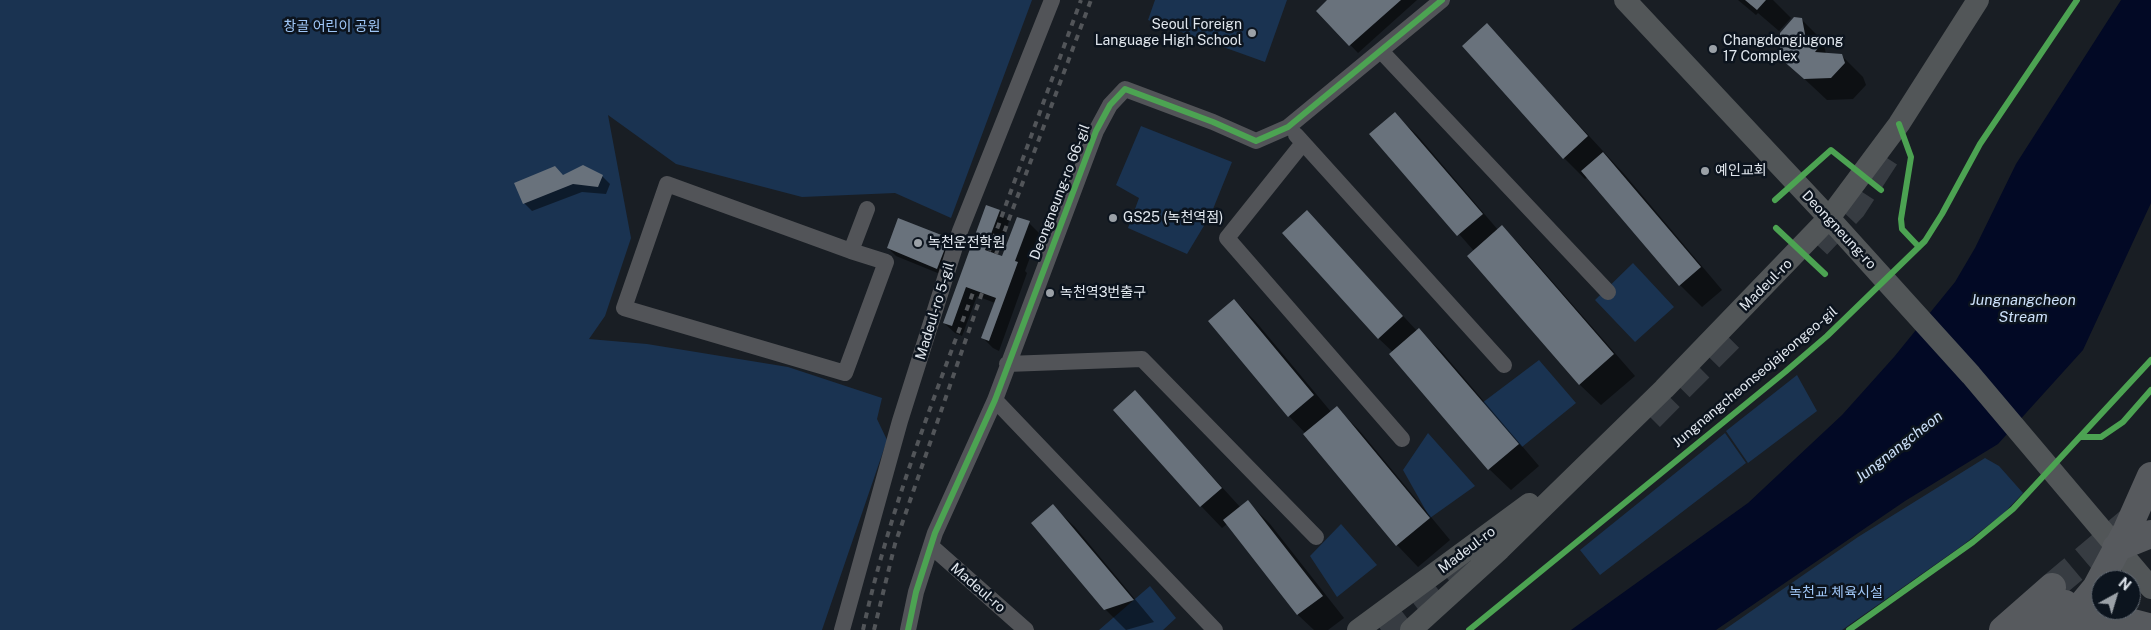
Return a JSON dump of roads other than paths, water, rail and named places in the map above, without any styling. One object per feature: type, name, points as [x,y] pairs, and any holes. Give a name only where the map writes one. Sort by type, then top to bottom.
[{"type":"highway","points":[[2003,630],[2059,607],[2096,588],[2127,530],[2151,476]]},
{"type":"highway","points":[[2116,548],[2151,534]]},
{"type":"highway","points":[[2034,630],[2059,607]]},
{"type":"highway","points":[[2078,630],[2100,620],[2134,622],[2151,628]]},
{"type":"main road","name":"Deongneung-ro","points":[[1625,0],[1830,218],[1971,375],[2151,588]]},
{"type":"main road","name":"Madeul-ro","points":[[1411,630],[1500,549],[1664,389],[1830,218],[1899,124],[1978,0]]},
{"type":"main road","name":"Madeul-ro","points":[[1358,630],[1600,451]]},
{"type":"street","name":"Madeul-ro 5-gil","points":[[842,630],[900,421],[960,231],[1052,0]]},
{"type":"street","name":"Deongneung-ro 66-gil","points":[[908,630],[916,592],[931,546],[994,400],[1096,132],[1110,105],[1125,89],[1213,122],[1256,141],[1288,127],[1442,0]]},
{"type":"street","points":[[1381,51],[1608,292]]},
{"type":"street","points":[[1288,127],[1504,365]]},
{"type":"street","points":[[1303,143],[1227,238],[1402,439]]},
{"type":"street","points":[[667,184],[851,251],[886,262],[846,373],[624,308],[667,184]]},
{"type":"street","points":[[851,251],[867,209]]},
{"type":"street","points":[[1007,364],[1142,359],[1316,537]]},
{"type":"street","points":[[994,400],[1215,630]]},
{"type":"street","name":"Madeul-ro","points":[[931,546],[1026,630]]},
{"type":"water","name":"Jungnangcheon Stream","points":[[2121,0],[2151,0],[2151,203],[2083,350],[1998,444],[1905,501],[1716,630],[1571,630],[1748,503],[1842,415],[1894,357],[1955,282],[1975,248],[2016,164]]},
{"type":"tunnel","points":[[1817,245],[1852,208],[1891,148]]},
{"type":"tunnel","points":[[1650,417],[1736,331]]},
{"type":"tunnel","points":[[2052,587],[2129,522]]},
{"type":"tunnel","points":[[1381,630],[1489,548]]},
{"type":"railway","points":[[989,251],[1081,0]]},
{"type":"railway","points":[[996,254],[1091,0]]},
{"type":"railway","points":[[863,630],[885,544],[912,458],[974,290]]},
{"type":"railway","points":[[874,630],[895,544],[982,293]]},
{"type":"place","name":"Seoul Foreign Language High School","points":[[1252,33]]},
{"type":"place","name":"Changdongjugong 17 Complex","points":[[1713,49]]},
{"type":"place","name":"예인교회","points":[[1705,171]]},
{"type":"place","name":"GS25 (녹천역점)","points":[[1113,218]]},
{"type":"place","name":"녹천운전학원","points":[[918,243]]},
{"type":"place","name":"녹천역3번출구","points":[[1050,293]]},
{"type":"park label","name":"창골 어린이 공원","points":[[332,27]]},
{"type":"park label","name":"녹천교 체육시설","points":[[1836,593]]},
{"type":"water label","name":"Jungnangcheon","points":[[1899,447]]}]
